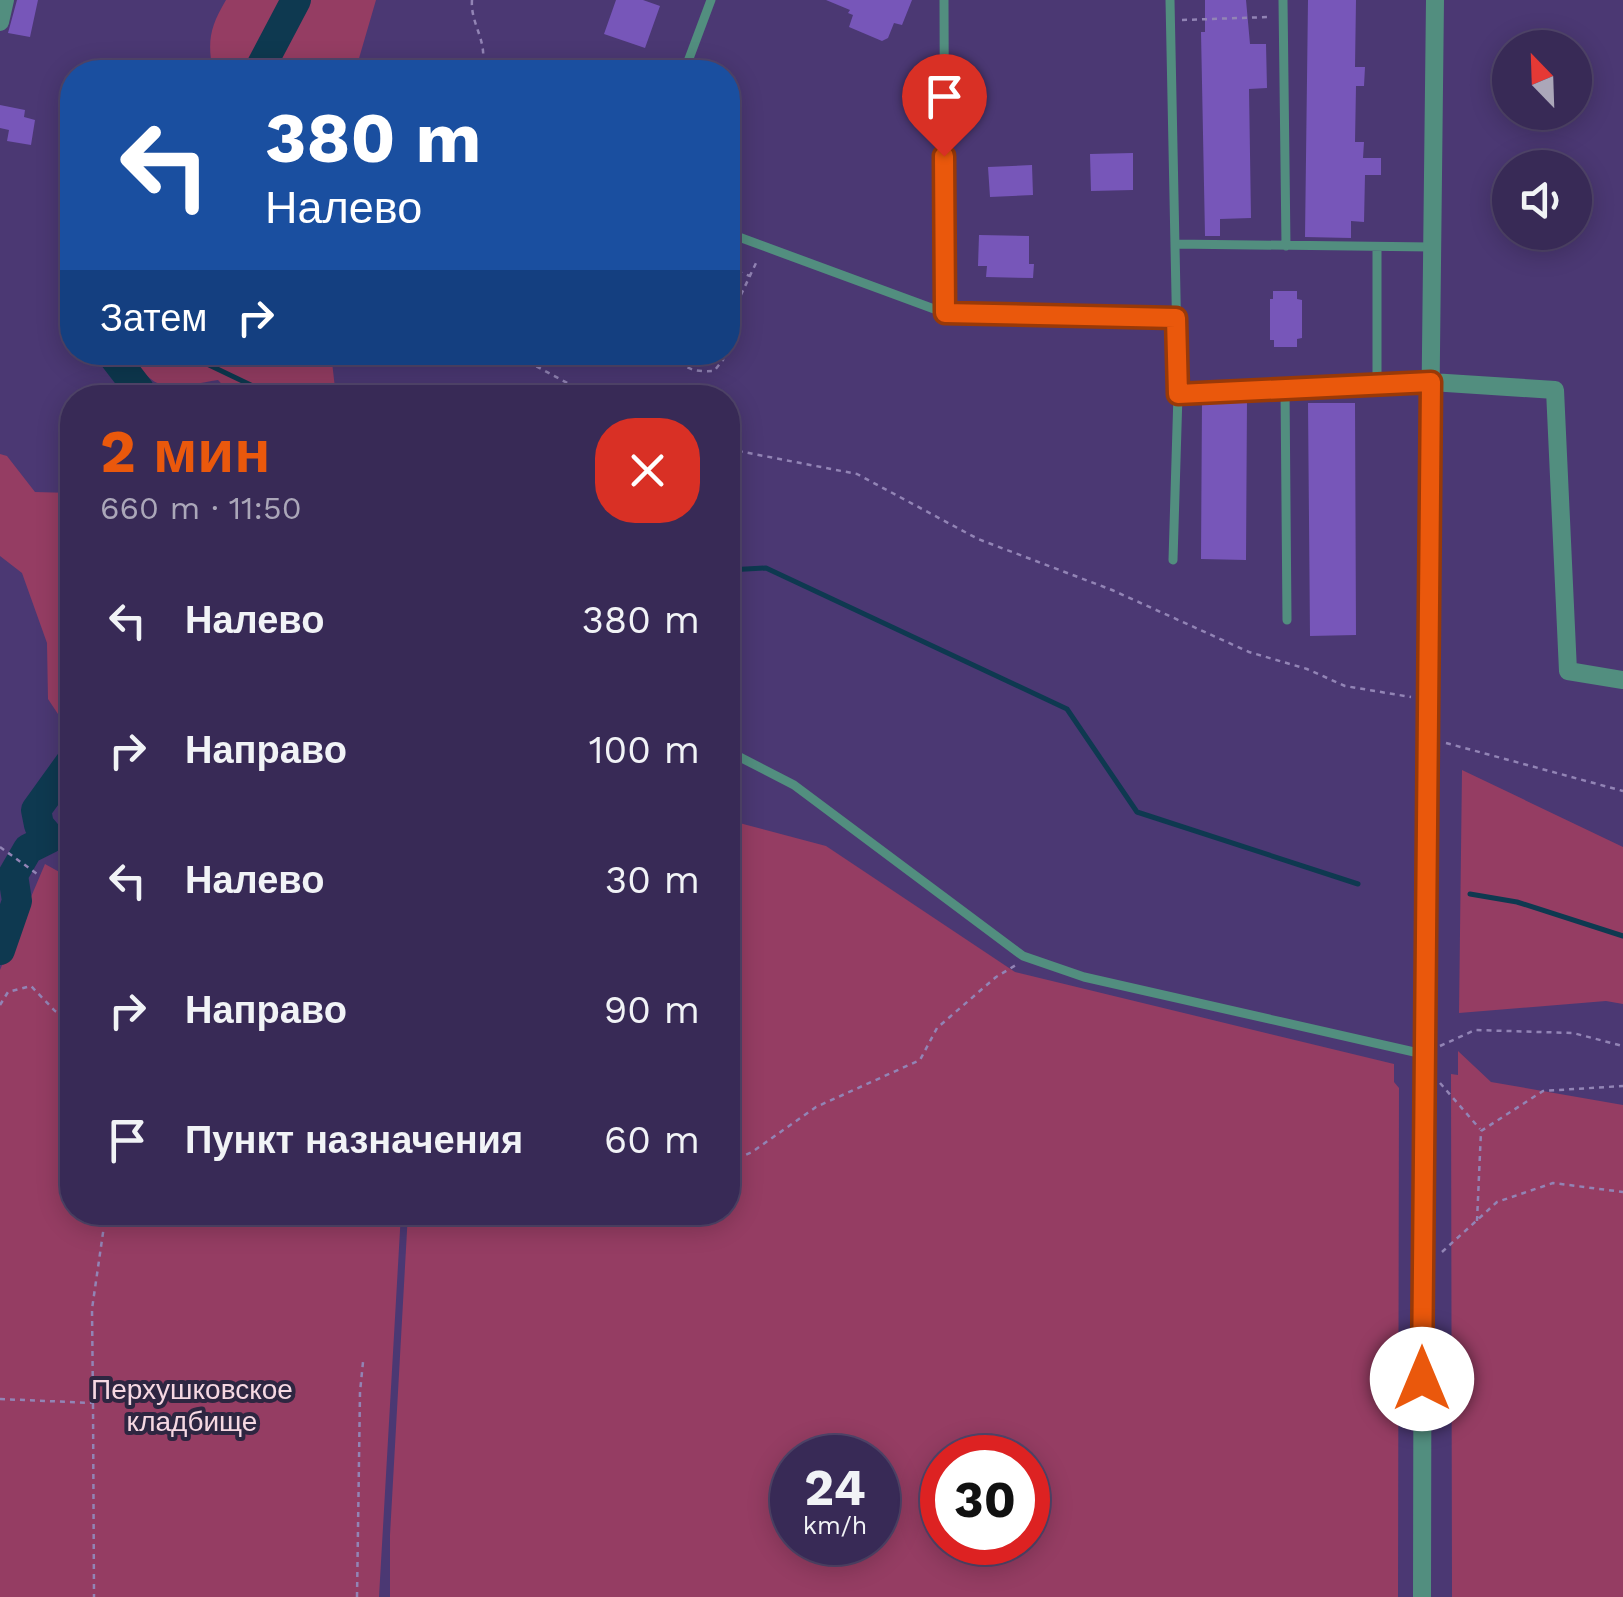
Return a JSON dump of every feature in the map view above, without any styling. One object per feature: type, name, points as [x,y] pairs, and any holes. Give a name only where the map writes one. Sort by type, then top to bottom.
[{"type":"street","points":[[0,22],[5,0]]},
{"type":"street","points":[[1422,1597],[1423,1059],[1435,0]]},
{"type":"street","points":[[1431,382],[1555,390],[1568,672],[1623,680]]},
{"type":"lane","points":[[688,60],[711,0]]},
{"type":"lane","points":[[944,0],[945,313]]},
{"type":"lane","points":[[1170,0],[1178,394],[1174,560]]},
{"type":"lane","points":[[1283,0],[1286,246]]},
{"type":"lane","points":[[740,238],[945,313],[1176,318]]},
{"type":"lane","points":[[1175,244],[1432,248]]},
{"type":"lane","points":[[1377,246],[1377,384]]},
{"type":"lane","points":[[1178,394],[1431,382]]},
{"type":"lane","points":[[1284,389],[1287,620]]},
{"type":"lane","points":[[740,757],[794,785],[1023,956],[1084,977],[1423,1059]]},
{"type":"path","points":[[472,0],[484,60]]},
{"type":"path","points":[[1170,20],[1283,17]]},
{"type":"path","points":[[740,298],[762,246]]},
{"type":"path","points":[[740,272],[751,276]]},
{"type":"path","points":[[534,365],[571,385]]},
{"type":"path","points":[[681,365],[695,372],[714,371],[719,365]]},
{"type":"path","points":[[740,450],[857,474],[978,539],[1112,590],[1249,652],[1307,669],[1344,686],[1428,699]]},
{"type":"path","points":[[1427,738],[1623,791]]},
{"type":"path","points":[[0,848],[40,876]]},
{"type":"path","points":[[740,1158],[816,1107],[920,1060],[937,1028],[1011,970],[1023,956]]},
{"type":"path","points":[[0,1005],[8,992],[32,986],[60,1014]]},
{"type":"path","points":[[1477,1220],[1482,1130],[1423,1059],[1475,1030],[1573,1033],[1623,1046]]},
{"type":"path","points":[[1482,1130],[1544,1091],[1623,1086]]},
{"type":"path","points":[[1423,1270],[1497,1202],[1553,1183],[1623,1192]]},
{"type":"path","points":[[94,1597],[92,1309],[104,1225]]},
{"type":"path","points":[[358,1597],[363,1362]]},
{"type":"path","points":[[0,1399],[93,1403]]},
{"type":"green space","points":[[226,0],[376,0],[358,60],[211,60],[211,34]]},
{"type":"green space","points":[[332,365],[335,385],[223,385],[218,380],[164,385],[139,367]]},
{"type":"green space","points":[[0,454],[7,456],[35,492],[60,493],[60,717],[48,699],[47,643],[22,573],[0,556]]},
{"type":"green space","points":[[1462,770],[1623,847],[1623,1004],[1606,1001],[1459,1013]]},
{"type":"green space","points":[[740,823],[826,846],[1015,972],[1394,1064],[1394,1082],[1399,1088],[1398,1597],[390,1597],[407,1225],[740,1225]]},
{"type":"green space","name":"Перхушковское кладбище","points":[[45,864],[60,872],[60,1225],[400,1225],[379,1597],[0,1597],[0,970]]},
{"type":"green space","points":[[1458,1051],[1491,1082],[1623,1105],[1623,1597],[1452,1597],[1451,1074],[1458,1075]]},
{"type":"building","points":[[17,0],[38,0],[30,37],[8,33]]},
{"type":"building","points":[[616,0],[643,0],[660,6],[645,48],[604,34]]},
{"type":"building","points":[[826,0],[912,0],[902,25],[894,23],[888,38],[882,41],[849,27],[853,15],[848,13],[850,10]]},
{"type":"building","points":[[1205,0],[1246,0],[1250,44],[1266,44],[1267,88],[1249,89],[1251,218],[1220,219],[1220,236],[1205,236],[1201,32],[1205,32]]},
{"type":"building","points":[[1308,0],[1356,0],[1355,67],[1365,67],[1364,86],[1356,86],[1355,142],[1364,142],[1363,158],[1381,158],[1381,175],[1365,175],[1364,222],[1351,221],[1351,238],[1305,237]]},
{"type":"building","points":[[0,105],[25,110],[24,117],[35,120],[31,145],[7,141],[9,130],[0,128]]},
{"type":"building","points":[[1133,153],[1133,190],[1091,191],[1090,154]]},
{"type":"building","points":[[1032,165],[1033,195],[990,197],[988,167]]},
{"type":"building","points":[[979,235],[1029,236],[1033,278],[986,277],[987,266],[978,266]]},
{"type":"building","points":[[1273,291],[1297,291],[1297,299],[1302,300],[1302,338],[1297,339],[1297,347],[1274,347],[1274,340],[1270,340]]},
{"type":"building","points":[[1247,399],[1246,560],[1201,559],[1202,401]]},
{"type":"building","points":[[1308,403],[1355,403],[1356,635],[1310,636]]},
{"type":"waterway","points":[[264,60],[296,0]]},
{"type":"waterway","points":[[120,365],[135,385]]},
{"type":"waterway","points":[[209,365],[251,385]]},
{"type":"waterway","points":[[740,569],[766,568],[1067,709],[1137,812],[1358,884]]},
{"type":"waterway","points":[[0,950],[17,901],[13,875],[28,849],[50,838],[39,825],[36,810],[60,777]]},
{"type":"waterway","points":[[1470,894],[1517,902],[1623,936]]},
{"type":"route","points":[[944,156],[945,313],[1176,318],[1178,394],[1431,382],[1422,1379]]}]
